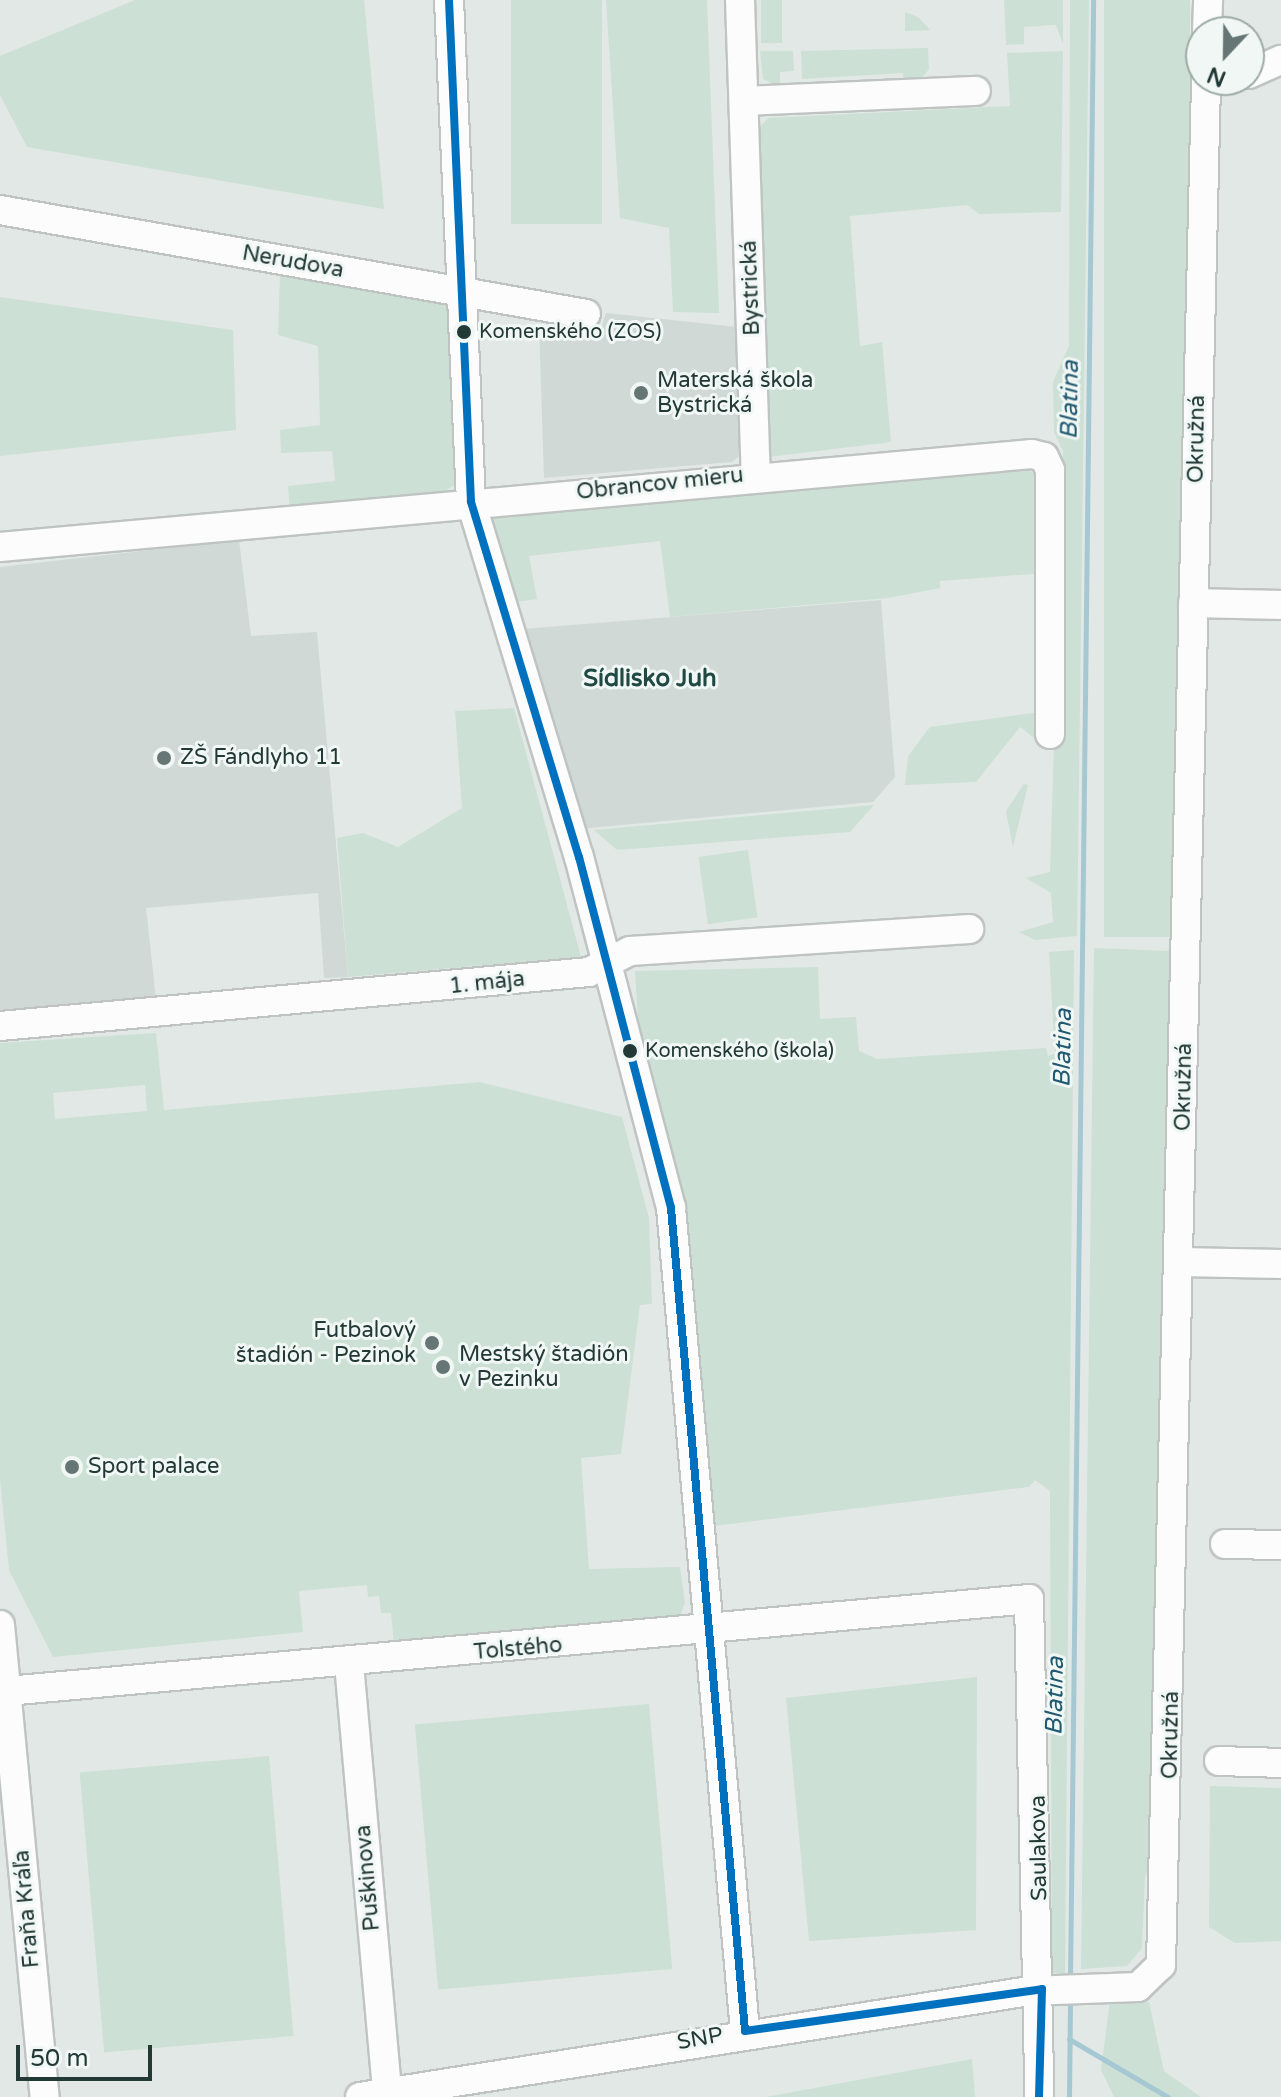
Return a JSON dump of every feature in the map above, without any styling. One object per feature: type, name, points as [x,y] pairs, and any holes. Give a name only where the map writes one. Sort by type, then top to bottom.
[{"type":"street","points":[[449,0],[467,293],[471,502],[579,857],[602,964],[671,1208],[745,2031]]},
{"type":"street","name":"Bystrická","points":[[740,0],[746,101],[756,474]]},
{"type":"street","points":[[746,101],[976,91]]},
{"type":"street","name":"Okružná","points":[[1049,1989],[1138,1987],[1167,1950],[1206,96]]},
{"type":"street","name":"Nerudova","points":[[0,210],[586,314]]},
{"type":"street","name":"Obrancov mieru","points":[[0,547],[756,474],[1044,457],[1050,470],[1050,734]]},
{"type":"street","points":[[1193,603],[1281,605]]},
{"type":"street","name":"1. mája","points":[[0,1026],[487,984],[589,972],[630,951],[969,929]]},
{"type":"street","points":[[1181,1262],[1281,1264]]},
{"type":"street","points":[[1225,1544],[1281,1545]]},
{"type":"street","name":"Tolstého","points":[[7,1691],[710,1632],[1029,1599]]},
{"type":"street","name":"Saulakova","points":[[1029,1599],[1049,1989],[1039,2097]]},
{"type":"street","name":"Fraňa Kráľa","points":[[0,1625],[45,2097]]},
{"type":"street","name":"Puškinova","points":[[349,1664],[373,2095]]},
{"type":"street","points":[[1219,1761],[1281,1763]]},
{"type":"street","name":"SNP","points":[[373,2095],[497,2085],[745,2031],[1049,1989]]},
{"type":"shaded area","name":"Materská škola Bystrická","points":[[606,313],[738,327],[743,453],[732,462],[544,478],[539,325],[586,333],[588,325],[602,326]]},
{"type":"shaded area","name":"ZŠ Fándlyho 11","points":[[239,540],[251,636],[317,632],[348,977],[324,978],[318,893],[146,908],[156,999],[0,1011],[0,567]]},
{"type":"shaded area","points":[[881,600],[895,777],[873,802],[578,829],[522,629]]},
{"type":"green space","points":[[135,0],[364,0],[384,209],[27,147],[0,95],[0,56]]},
{"type":"green space","points":[[511,0],[602,0],[602,224],[511,224]]},
{"type":"green space","points":[[606,0],[707,0],[719,313],[673,312],[669,228],[620,218]]},
{"type":"green space","points":[[761,0],[782,0],[782,43],[761,43]]},
{"type":"green space","points":[[1004,0],[1063,0],[1063,44],[1056,25],[1024,27],[1024,44],[1006,45]]},
{"type":"green space","points":[[1070,0],[1089,0],[1077,936],[1035,940],[1019,932],[1053,922],[1051,893],[1026,878],[1050,872],[1063,451],[1054,432],[1053,382],[1069,346]]},
{"type":"green space","points":[[1104,0],[1190,0],[1190,16],[1185,16],[1185,96],[1190,96],[1190,937],[1104,937]]},
{"type":"green space","points":[[905,12],[918,17],[930,30],[905,31]]},
{"type":"green space","points":[[928,48],[929,69],[916,85],[904,87],[903,73],[802,79],[801,51]]},
{"type":"green space","points":[[760,51],[793,51],[794,71],[780,72],[780,87],[763,79]]},
{"type":"green space","points":[[1063,51],[1061,212],[979,214],[967,205],[850,216],[860,346],[882,342],[891,442],[769,457],[759,128],[768,118],[1010,106],[1007,53]]},
{"type":"green space","points":[[280,274],[453,303],[456,484],[440,494],[290,511],[288,486],[335,481],[332,451],[281,453],[280,430],[320,425],[318,346],[278,335]]},
{"type":"green space","points":[[0,297],[233,330],[236,430],[0,456]]},
{"type":"green space","points":[[1029,470],[1042,482],[1044,573],[940,581],[940,588],[888,598],[670,617],[660,541],[529,556],[537,599],[517,602],[491,515]]},
{"type":"green space","points":[[514,708],[581,957],[348,977],[337,838],[363,833],[398,847],[462,808],[455,711]]},
{"type":"green space","points":[[1040,712],[1037,740],[1020,727],[976,782],[905,785],[908,756],[930,727]]},
{"type":"green space","points":[[1024,784],[1028,785],[1013,847],[1006,811]]},
{"type":"green space","points":[[874,805],[850,832],[617,850],[594,830]]},
{"type":"green space","points":[[748,850],[757,917],[708,924],[698,857]]},
{"type":"green space","points":[[1094,948],[1171,951],[1156,1848],[1145,1877],[1142,1948],[1127,1966],[1081,1969]]},
{"type":"green space","points":[[1074,950],[1065,1974],[1052,1973],[1050,1491],[1035,1480],[1029,1487],[714,1526],[687,1206],[638,1021],[635,971],[818,967],[820,1019],[856,1017],[859,1051],[877,1059],[1046,1048],[1048,1056],[1055,1054],[1049,952]]},
{"type":"green space","points":[[156,1033],[164,1110],[479,1082],[622,1117],[649,1218],[652,1304],[640,1305],[621,1454],[581,1458],[589,1569],[680,1567],[685,1603],[678,1621],[394,1645],[391,1613],[381,1613],[379,1596],[368,1597],[367,1585],[299,1591],[303,1632],[53,1657],[9,1570],[0,1479],[0,1043]],"holes":[[[145,1085],[147,1111],[55,1119],[53,1093]]]},
{"type":"green space","points":[[977,1677],[976,1930],[809,1941],[786,1698]]},
{"type":"green space","points":[[649,1704],[672,1969],[438,1989],[415,1724]]},
{"type":"green space","points":[[269,1756],[293,2036],[104,2052],[80,1773]]},
{"type":"green space","points":[[1210,1786],[1281,1788],[1281,1941],[1235,1943],[1209,1927]]},
{"type":"green space","points":[[1110,2000],[1149,2002],[1164,2071],[1201,2097],[1114,2097],[1101,2070]]},
{"type":"green space","points":[[972,2059],[975,2097],[766,2097]]},
{"type":"waterway","name":"Blatina","points":[[1070,1980],[1093,0]]},
{"type":"waterway","name":"Blatina","points":[[1069,2097],[1070,1998]]},
{"type":"waterway","points":[[1069,2039],[1168,2097]]},
{"type":"transit line","points":[[449,0],[471,502],[579,857],[671,1208],[745,2031],[1042,1989],[1039,2097]]},
{"type":"place","name":"Komenského (ZOS)","points":[[464,332]]},
{"type":"place","name":"Materská škola Bystrická","points":[[641,393]]},
{"type":"place","name":"ZŠ Fándlyho 11","points":[[164,758]]},
{"type":"place","name":"Komenského (škola)","points":[[630,1051]]},
{"type":"place","name":"Futbalový štadión - Pezinok","points":[[432,1343]]},
{"type":"place","name":"Mestský štadión v Pezinku","points":[[443,1367]]},
{"type":"place","name":"Sport palace","points":[[72,1467]]},
{"type":"district","name":"Sídlisko Juh","points":[[650,679]]}]
